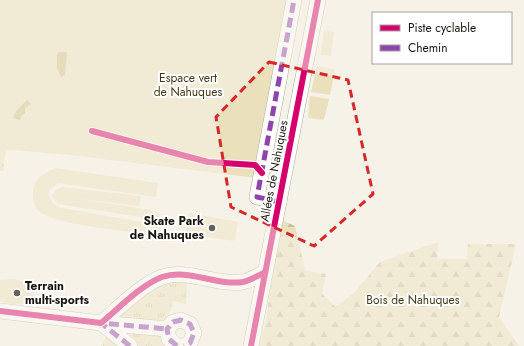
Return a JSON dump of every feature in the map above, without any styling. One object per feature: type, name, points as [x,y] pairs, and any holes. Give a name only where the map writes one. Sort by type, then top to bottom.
[{"type":"street","name":"Allées de Nahuques","points":[[279,202],[257,197],[294,0]]},
{"type":"street","name":"Allées de Nahuques","points":[[251,346],[318,0]]},
{"type":"street","points":[[101,323],[145,286],[162,277],[179,274],[235,282],[251,280],[266,272]]},
{"type":"street","points":[[0,311],[168,329]]},
{"type":"street","points":[[177,346],[168,339],[168,329],[177,320],[186,320],[193,327],[193,338],[190,343],[184,346]]},
{"type":"street","points":[[101,323],[130,346]]},
{"type":"highlighted area","points":[[269,62],[348,80],[373,194],[314,246],[231,207],[216,117]]},
{"type":"green space","name":"Espace vert de Nahuques","points":[[0,0],[291,0],[256,178],[71,155],[0,149]]},
{"type":"green space","points":[[324,31],[334,32],[331,56],[321,55]]},
{"type":"green space","points":[[317,66],[335,69],[330,95],[311,92]]},
{"type":"green space","points":[[310,96],[329,99],[324,120],[308,118]]},
{"type":"green space","points":[[0,149],[6,150],[3,171],[0,171]]},
{"type":"green space","points":[[55,168],[158,183],[156,197],[58,183],[50,189],[48,195],[54,205],[62,208],[141,222],[143,220],[140,217],[58,204],[52,196],[56,190],[62,187],[141,196],[139,206],[74,198],[151,210],[159,213],[162,224],[159,229],[146,234],[76,224],[62,221],[41,213],[37,209],[34,200],[33,194],[35,183],[40,177]]},
{"type":"green space","name":"Skate Park de Nahuques","points":[[189,213],[238,222],[235,241],[186,234]]},
{"type":"green space","name":"Bois de Nahuques","points":[[279,219],[295,226],[305,270],[326,274],[322,294],[336,307],[355,292],[380,262],[438,242],[437,259],[467,259],[468,244],[516,244],[499,317],[519,346],[259,346],[266,320]]},
{"type":"green space","name":"Terrain multi-sports","points":[[14,279],[36,286],[31,304],[11,304],[0,301],[0,280]]},
{"type":"green space","points":[[187,282],[186,304],[173,301],[171,310],[158,327],[119,319],[125,310],[157,283]]},
{"type":"green space","points":[[131,329],[159,335],[164,346],[134,346],[128,342]]},
{"type":"green space","points":[[106,337],[113,337],[124,346],[101,346]]},
{"type":"shaded area","points":[[59,52],[66,52],[67,54],[65,75],[61,77],[57,68],[57,55]]},
{"type":"shaded area","points":[[27,100],[31,104],[25,108],[25,113],[21,116],[21,119],[13,118],[16,111]]},
{"type":"marked path","points":[[279,202],[257,197],[294,0]]},
{"type":"marked path","points":[[177,346],[169,339],[167,329],[173,322],[181,320],[190,324],[194,333],[190,343],[184,346]]},
{"type":"marked path","points":[[130,346],[101,323],[167,329]]},
{"type":"cycle path","points":[[251,346],[318,0]]},
{"type":"cycle path","points":[[92,131],[208,162],[255,165],[262,173]]},
{"type":"cycle path","points":[[0,311],[101,323],[138,291],[162,277],[182,275],[233,283],[246,281],[265,272]]},
{"type":"place","name":"Skate Park de Nahuques","points":[[212,228]]},
{"type":"place","name":"Terrain multi-sports","points":[[17,293]]}]
